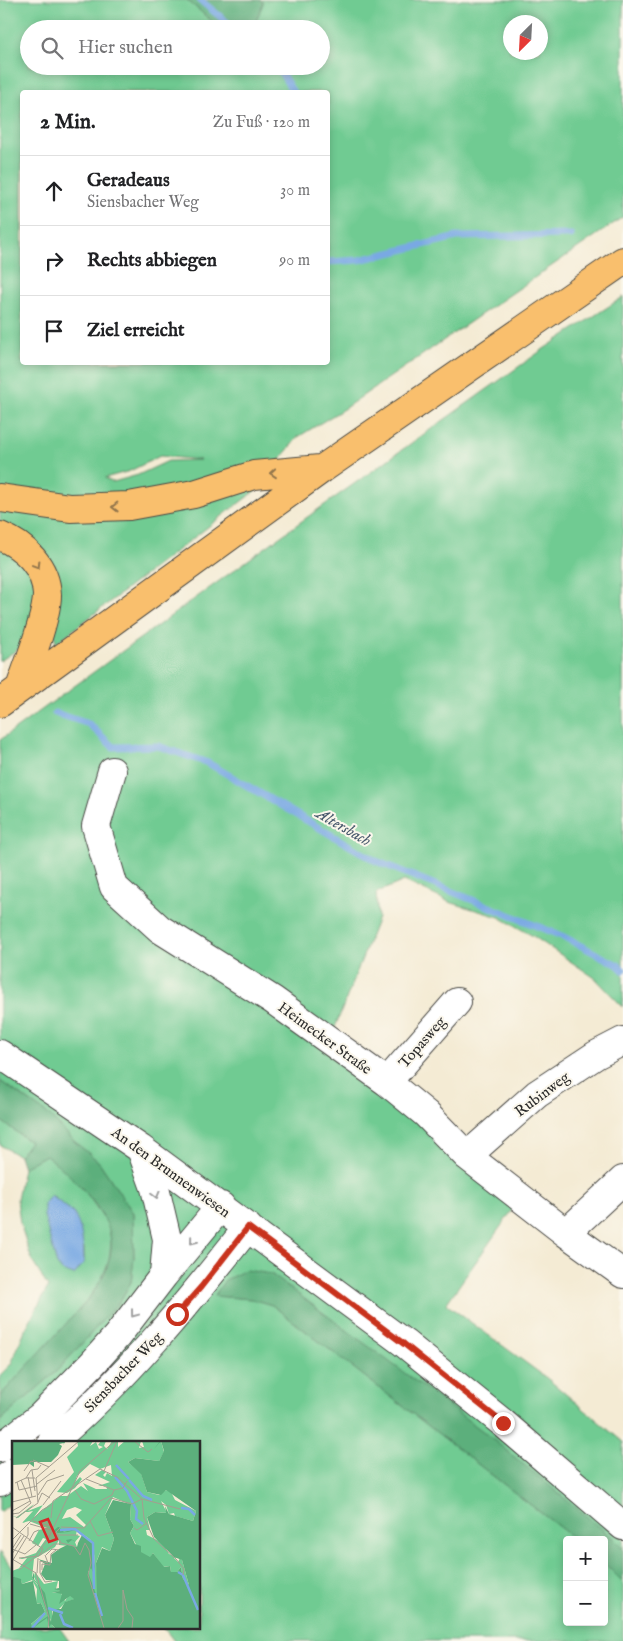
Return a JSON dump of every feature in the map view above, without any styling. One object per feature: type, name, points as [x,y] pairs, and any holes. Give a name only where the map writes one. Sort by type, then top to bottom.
[{"type":"highway","points":[[10,696],[322,469],[623,261]]},
{"type":"highway","points":[[0,498],[70,508],[129,506],[194,494],[254,475],[322,469]]},
{"type":"highway","points":[[0,536],[9,539],[31,555],[44,576],[47,596],[42,621],[10,696]]},
{"type":"street","name":"Heimecker Straße","points":[[112,771],[96,826],[114,887],[160,929],[273,1000],[387,1082],[426,1114],[467,1156],[566,1233],[623,1274]]},
{"type":"street","name":"Topasweg","points":[[387,1082],[457,1002]]},
{"type":"street","name":"Rubinweg","points":[[467,1156],[537,1094],[596,1055],[623,1040]]},
{"type":"street","name":"An den Brunnenwiesen","points":[[0,1054],[141,1149],[221,1206],[411,1350],[503,1423],[623,1526]]},
{"type":"street","points":[[141,1149],[154,1188],[166,1239],[164,1275]]},
{"type":"street","points":[[566,1233],[623,1180]]},
{"type":"street","name":"Siensbacher Weg","points":[[0,1448],[41,1416],[92,1364],[117,1336],[221,1206]]},
{"type":"street","name":"Siensbacher Weg","points":[[53,1441],[105,1393],[140,1357],[201,1287],[248,1227]]},
{"type":"street","points":[[0,1482],[12,1473]]},
{"type":"green space","points":[[0,0],[187,0],[210,20],[20,20],[20,75],[330,75],[330,20],[256,20],[263,3],[262,0],[623,0],[623,217],[345,408],[298,437],[255,491],[56,643],[53,626],[0,661]],"holes":[[[160,456],[200,460],[168,461],[138,475],[113,482],[105,478],[130,471]]]},
{"type":"green space","points":[[187,0],[261,0],[263,3],[256,20],[210,20]]},
{"type":"green space","points":[[623,297],[623,1007],[595,978],[533,936],[499,917],[449,902],[404,881],[376,893],[378,918],[330,1040],[521,1198],[446,1304],[548,1379],[623,1442],[623,1548],[271,1274],[215,1296],[252,1299],[272,1305],[571,1536],[563,1536],[563,1626],[608,1626],[608,1567],[623,1582],[623,1641],[174,1641],[164,1628],[200,1628],[200,1441],[12,1441],[12,1503],[0,1512],[0,1421],[58,1370],[120,1301],[131,1282],[134,1258],[133,1213],[99,1162],[75,1142],[49,1115],[0,1081],[0,740],[299,523],[545,348]]},
{"type":"green space","points":[[0,1081],[49,1115],[75,1142],[99,1162],[133,1213],[134,1258],[131,1282],[120,1301],[58,1370],[0,1421],[0,1396],[92,1294],[107,1267],[111,1241],[104,1218],[87,1194],[46,1155],[23,1168],[19,1156],[30,1142],[0,1120]]},
{"type":"green space","points":[[0,1120],[30,1142],[19,1156],[0,1145]]},
{"type":"green space","points":[[46,1155],[66,1171],[87,1194],[108,1224],[111,1242],[109,1260],[101,1281],[86,1302],[0,1396],[0,1375],[11,1364],[25,1330],[48,1287],[32,1261],[20,1223],[17,1199],[23,1168]],"holes":[[[51,1195],[74,1214],[84,1248],[84,1263]]]},
{"type":"green space","points":[[246,1270],[271,1274],[484,1432],[623,1548],[623,1582],[608,1567],[608,1536],[571,1536],[272,1305],[252,1299],[214,1296],[225,1280]]},
{"type":"green space","points":[[0,1552],[12,1567],[12,1628],[60,1628],[69,1641],[0,1641]]},
{"type":"water","points":[[51,1195],[73,1213],[79,1223],[84,1263],[74,1275],[62,1271],[57,1265],[44,1216],[44,1204]]},
{"type":"waterway","points":[[200,0],[224,20]]},
{"type":"waterway","points":[[283,75],[292,90]]},
{"type":"waterway","points":[[330,262],[359,260],[457,237],[571,235]]},
{"type":"waterway","name":"Altersbach","points":[[55,713],[89,724],[113,747],[158,746],[208,763],[376,861],[564,937],[618,965],[623,970]]},
{"type":"route","points":[[177,1314],[201,1287],[248,1227],[404,1344],[503,1423]]}]
